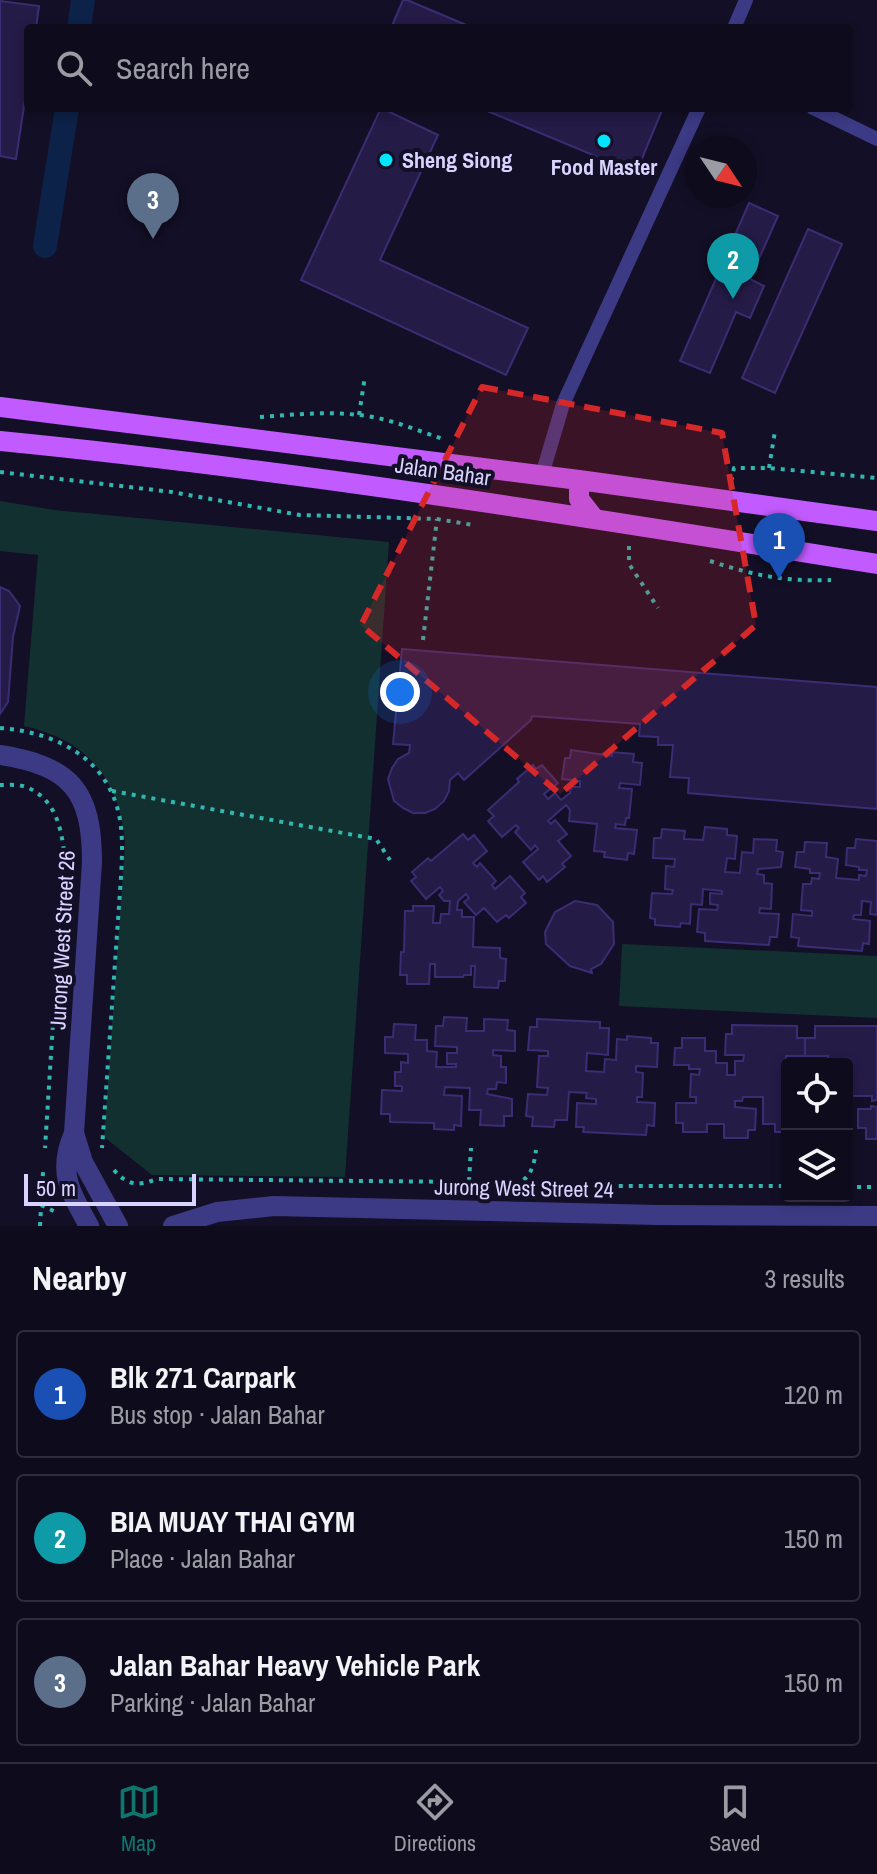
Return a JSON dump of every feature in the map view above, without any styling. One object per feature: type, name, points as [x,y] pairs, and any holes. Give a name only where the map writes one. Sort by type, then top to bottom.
[{"type":"main road","name":"Jalan Bahar","points":[[0,407],[876,520]]},
{"type":"main road","name":"Jalan Bahar","points":[[0,441],[198,463],[594,518],[877,564]]},
{"type":"main road","points":[[579,480],[579,499],[594,518]]},
{"type":"street","name":"Jurong West Street 26","points":[[0,755],[37,763],[71,784],[85,807],[92,829],[74,1133],[66,1152],[65,1175],[89,1226]]},
{"type":"street","name":"Jurong West Street 26","points":[[74,1133],[83,1162],[118,1226]]},
{"type":"street","name":"Jurong West Street 24","points":[[173,1226],[217,1212],[274,1206],[659,1215],[877,1216]]},
{"type":"lane","points":[[736,24],[746,0]]},
{"type":"lane","points":[[542,475],[563,404],[697,112]]},
{"type":"lane","points":[[821,112],[877,139]]},
{"type":"path","points":[[359,415],[365,376]]},
{"type":"path","points":[[255,417],[331,412],[359,415],[380,418],[446,440]]},
{"type":"path","points":[[769,468],[775,431]]},
{"type":"path","points":[[718,478],[732,478],[734,468],[769,468],[877,478]]},
{"type":"path","points":[[0,472],[172,492],[300,515],[437,519],[482,526]]},
{"type":"path","points":[[423,640],[437,519]]},
{"type":"path","points":[[643,547],[629,546],[629,564],[658,608]]},
{"type":"path","points":[[700,558],[758,577],[831,580]]},
{"type":"path","points":[[0,728],[52,737],[73,748],[97,770],[112,791],[120,818],[122,846],[102,1147],[115,1172],[127,1182],[140,1185],[157,1179],[469,1182],[513,1186],[781,1186]]},
{"type":"path","points":[[0,785],[26,787],[49,803],[61,827],[64,852],[40,1226]]},
{"type":"path","points":[[112,791],[376,839],[390,860]]},
{"type":"path","points":[[469,1182],[471,1148]]},
{"type":"path","points":[[513,1186],[523,1182],[533,1167],[536,1150]]},
{"type":"path","points":[[853,1187],[877,1187]]},
{"type":"path","points":[[41,1205],[61,1214]]},
{"type":"highlighted area","points":[[482,387],[722,433],[756,625],[560,794],[361,625]]},
{"type":"green space","points":[[0,501],[54,510],[389,542],[345,1177],[152,1175],[104,1137],[125,842],[122,819],[116,799],[96,765],[66,741],[24,726],[38,555],[0,551]]},
{"type":"green space","points":[[622,944],[877,956],[877,1018],[619,1006]]},
{"type":"building","points":[[403,0],[407,0],[464,24],[393,24]]},
{"type":"building","points":[[0,1],[39,6],[37,24],[24,24],[24,106],[16,159],[0,156]]},
{"type":"building","points":[[379,112],[389,112],[438,135],[380,260],[528,328],[506,375],[301,280]]},
{"type":"building","name":"Food Master","points":[[490,112],[661,112],[636,173]]},
{"type":"building","points":[[757,207],[778,216],[750,279],[764,286],[750,318],[736,312],[710,373],[680,361],[747,208]]},
{"type":"building","points":[[808,229],[842,244],[775,393],[742,378]]},
{"type":"building","points":[[0,587],[9,591],[20,606],[13,637],[8,702],[0,714]]},
{"type":"building","points":[[402,649],[877,687],[877,809],[688,793],[689,778],[670,777],[673,745],[658,745],[658,737],[639,736],[640,724],[532,716],[464,780],[458,773],[450,780],[444,801],[435,809],[413,813],[394,801],[388,779],[398,759],[409,753],[410,745],[393,744]]},
{"type":"building","points":[[571,750],[612,756],[612,752],[634,754],[633,762],[642,763],[640,785],[620,783],[619,788],[632,789],[629,818],[626,818],[625,825],[616,824],[615,828],[637,830],[634,854],[628,853],[627,860],[604,857],[605,852],[594,851],[597,824],[569,821],[570,810],[566,805],[548,821],[551,824],[555,820],[567,834],[558,841],[571,856],[562,864],[565,867],[547,882],[543,876],[539,880],[523,862],[538,849],[535,845],[531,850],[515,832],[519,828],[516,825],[502,837],[488,821],[494,816],[488,810],[533,765],[536,769],[542,765],[558,783],[544,794],[548,799],[555,793],[561,800],[570,793],[571,787],[580,787],[580,781],[562,779],[565,758],[570,758]]},
{"type":"building","points":[[705,827],[727,829],[727,835],[737,836],[735,859],[727,858],[725,872],[740,873],[742,852],[753,853],[754,839],[777,840],[776,851],[783,852],[781,867],[758,869],[757,874],[764,875],[764,883],[772,884],[771,909],[760,908],[759,913],[779,914],[777,937],[770,937],[769,945],[705,941],[705,933],[697,932],[699,909],[717,910],[718,905],[710,904],[710,893],[722,894],[722,891],[703,889],[702,905],[691,904],[690,924],[681,923],[680,927],[655,925],[655,919],[650,918],[652,893],[672,894],[673,890],[665,889],[666,866],[674,867],[675,859],[653,858],[654,838],[661,838],[662,829],[685,831],[684,839],[703,840]]},
{"type":"building","points":[[463,834],[468,840],[474,835],[487,851],[473,863],[477,867],[480,863],[496,881],[492,885],[495,889],[510,876],[525,893],[521,897],[526,903],[509,918],[506,915],[497,922],[484,908],[476,915],[464,902],[469,898],[466,894],[458,901],[457,910],[462,910],[462,917],[474,917],[473,947],[500,948],[500,958],[506,959],[505,981],[499,981],[498,988],[474,987],[475,966],[471,966],[471,975],[435,977],[435,964],[430,964],[429,984],[407,984],[407,975],[400,975],[405,911],[413,911],[413,906],[434,906],[433,923],[440,923],[441,914],[449,914],[450,901],[444,901],[439,895],[443,891],[440,887],[426,899],[411,881],[416,877],[412,872],[428,858],[431,861]]},
{"type":"building","points":[[856,839],[877,841],[877,915],[870,914],[871,902],[862,901],[861,915],[854,915],[853,919],[870,921],[869,944],[863,943],[862,951],[798,946],[799,938],[791,937],[793,914],[812,916],[812,911],[801,910],[803,884],[811,884],[812,878],[819,879],[820,873],[795,867],[797,852],[804,852],[805,842],[827,843],[826,857],[838,859],[836,878],[859,880],[859,875],[866,876],[867,870],[846,865],[847,848],[855,848]]},
{"type":"building","points":[[575,901],[597,905],[613,922],[614,944],[601,964],[591,969],[592,973],[570,966],[546,944],[545,932],[555,912]]},
{"type":"building","points":[[444,1017],[467,1018],[466,1031],[484,1031],[484,1019],[508,1020],[507,1030],[515,1031],[515,1051],[493,1050],[493,1055],[501,1056],[501,1067],[506,1067],[506,1083],[497,1082],[496,1089],[488,1089],[487,1094],[512,1099],[512,1116],[504,1116],[504,1126],[480,1125],[481,1110],[469,1110],[470,1088],[445,1087],[444,1095],[462,1096],[461,1126],[454,1125],[454,1130],[434,1129],[434,1123],[390,1122],[390,1114],[381,1114],[382,1090],[402,1091],[402,1086],[395,1086],[395,1072],[401,1072],[401,1062],[408,1063],[408,1054],[385,1053],[385,1037],[393,1037],[394,1024],[416,1025],[415,1040],[427,1040],[427,1051],[437,1052],[436,1067],[456,1067],[456,1064],[447,1064],[447,1053],[457,1053],[457,1047],[435,1046],[436,1026],[443,1026]]},
{"type":"building","points":[[537,1019],[600,1022],[600,1028],[609,1028],[608,1055],[587,1053],[586,1071],[604,1072],[605,1059],[616,1060],[617,1039],[627,1040],[627,1036],[651,1038],[651,1043],[658,1043],[657,1067],[636,1066],[636,1072],[643,1073],[642,1097],[637,1097],[637,1102],[655,1103],[654,1126],[647,1125],[646,1135],[583,1132],[584,1127],[576,1127],[577,1103],[596,1104],[596,1099],[586,1098],[587,1093],[569,1092],[567,1120],[555,1120],[554,1127],[532,1126],[533,1117],[526,1116],[528,1094],[547,1095],[548,1088],[537,1087],[539,1056],[548,1056],[548,1051],[528,1050],[530,1027],[537,1027]]},
{"type":"building","points":[[732,1025],[797,1026],[797,1038],[805,1038],[805,1056],[781,1058],[781,1132],[775,1132],[775,1124],[763,1124],[763,1097],[743,1097],[742,1101],[735,1101],[735,1107],[756,1109],[755,1130],[748,1130],[748,1138],[724,1138],[724,1124],[707,1124],[707,1132],[683,1132],[683,1123],[676,1123],[676,1103],[696,1103],[696,1097],[690,1097],[691,1074],[699,1075],[700,1069],[674,1065],[675,1048],[682,1048],[682,1038],[705,1038],[705,1051],[716,1051],[716,1063],[727,1063],[727,1075],[735,1075],[735,1061],[743,1061],[744,1055],[725,1055],[726,1034],[732,1034]]},
{"type":"building","points":[[815,1026],[877,1026],[877,1100],[872,1101],[872,1096],[853,1096],[853,1058],[805,1056],[805,1038],[815,1038]]},
{"type":"building","points":[[871,1106],[877,1107],[877,1139],[866,1139],[866,1128],[858,1128],[858,1109],[871,1109]]},
{"type":"waterway","points":[[80,24],[83,0]]},
{"type":"waterway","points":[[45,246],[66,112]]},
{"type":"place","name":"Food Master","points":[[604,141]]},
{"type":"place","name":"Sheng Siong","points":[[386,160]]},
{"type":"place","name":"Jalan Bahar Heavy Vehicle Park","points":[[153,239]]},
{"type":"place","name":"BIA MUAY THAI GYM","points":[[733,299]]},
{"type":"place","name":"Blk 271 Carpark","points":[[779,579]]}]
